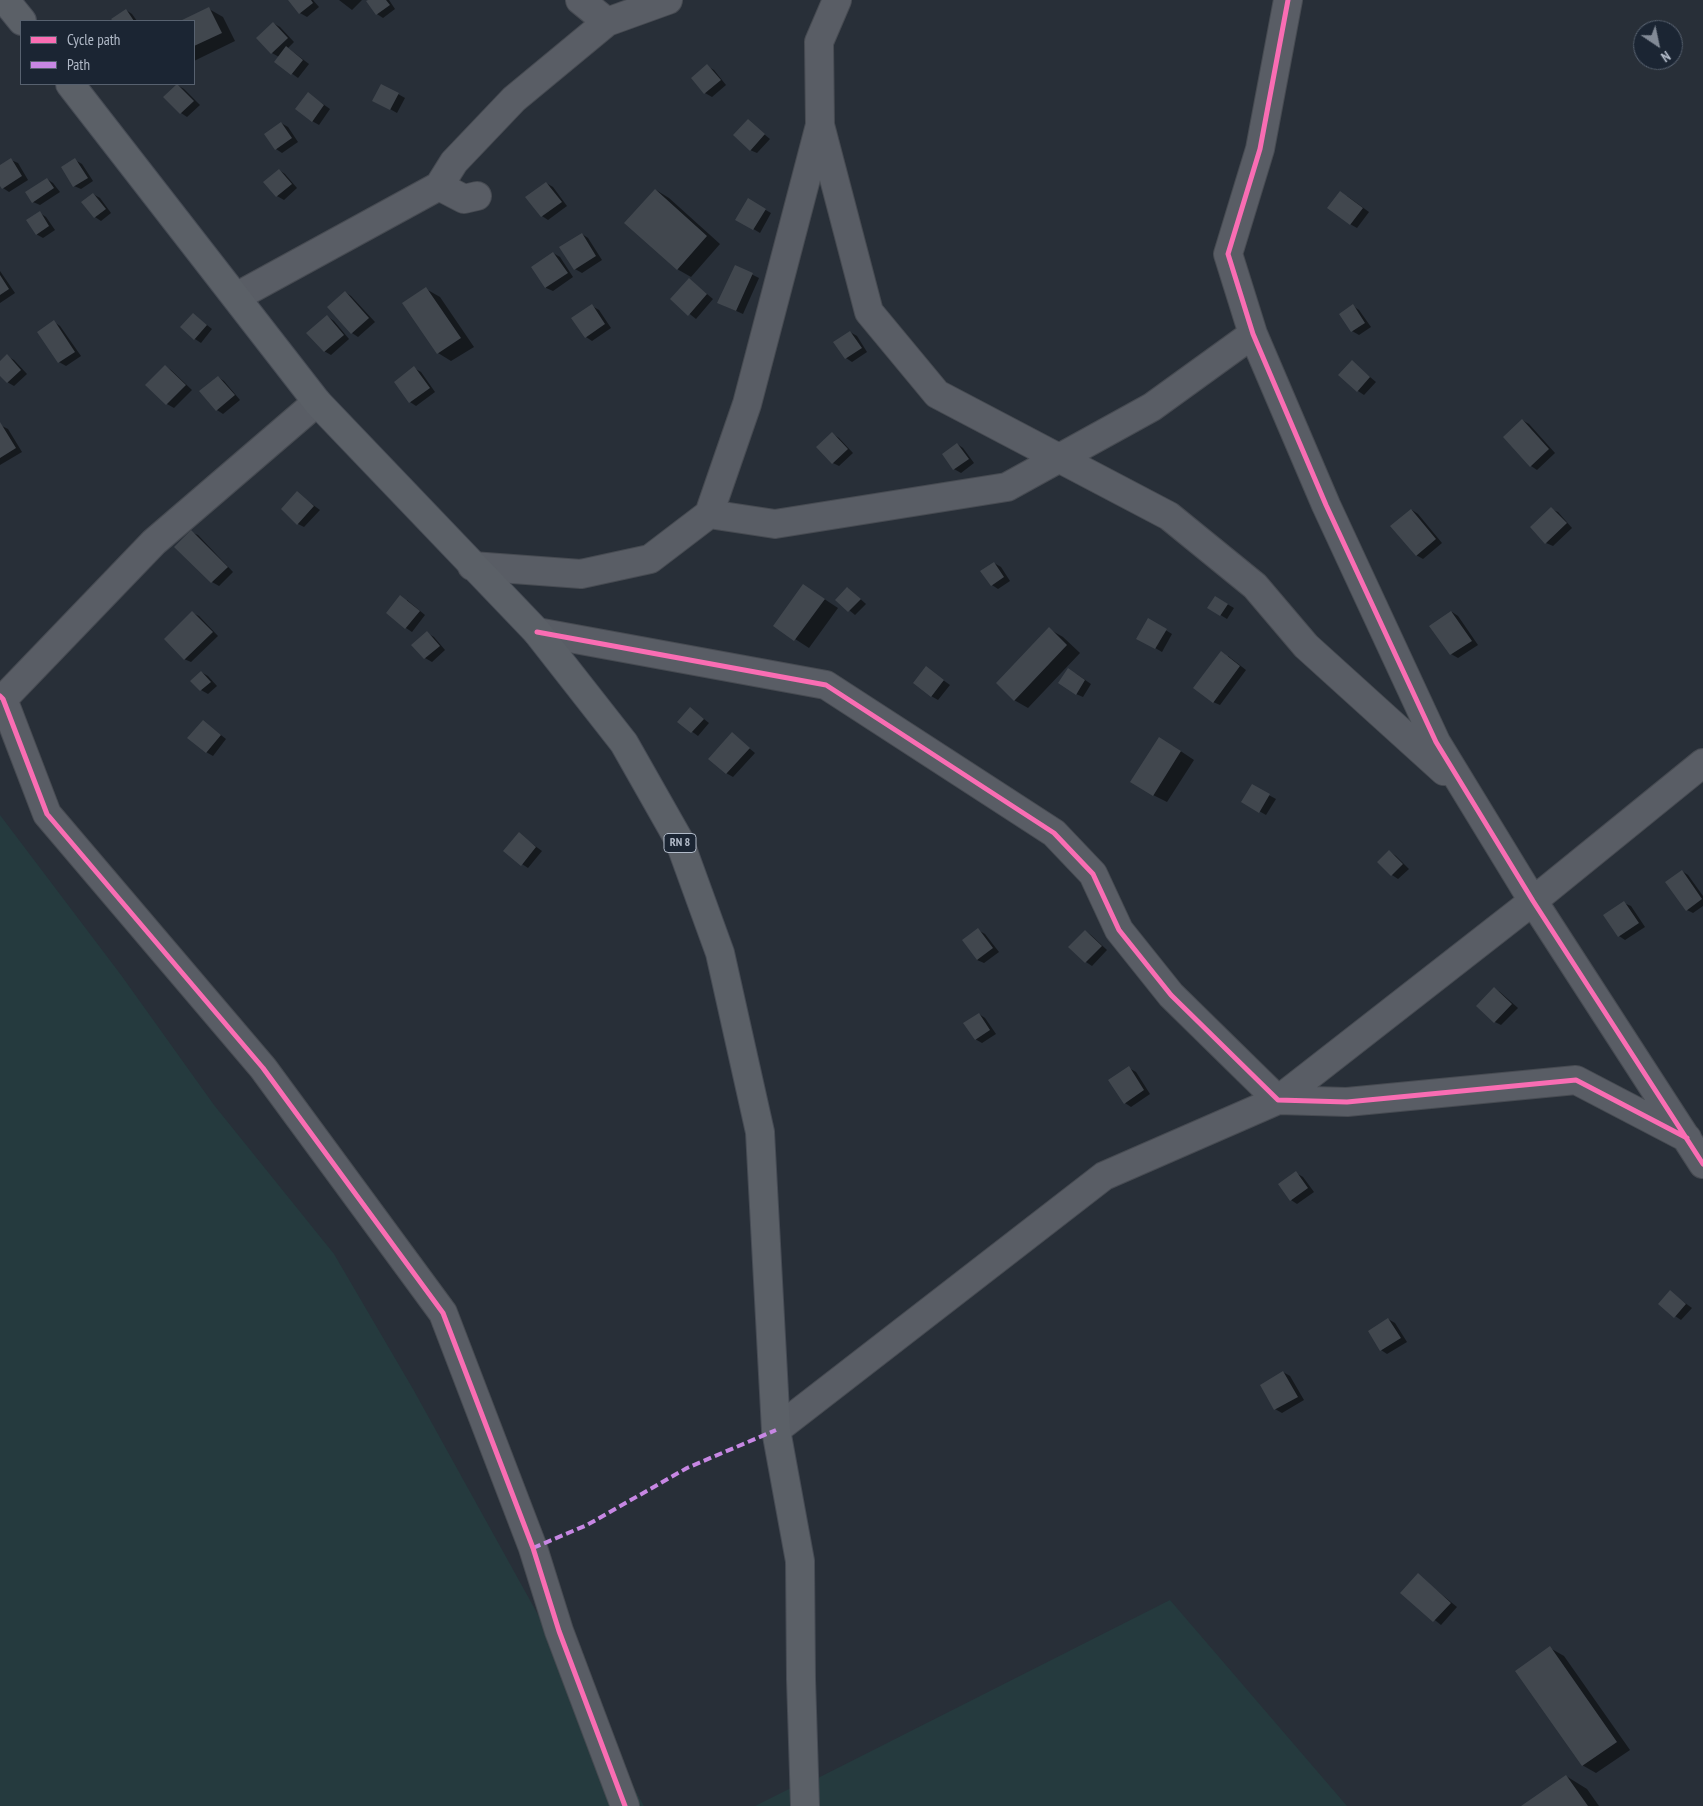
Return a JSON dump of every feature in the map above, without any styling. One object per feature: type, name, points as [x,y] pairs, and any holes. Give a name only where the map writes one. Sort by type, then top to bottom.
[{"type":"main road","points":[[5,0],[21,20]]},
{"type":"main road","name":"RN 8","points":[[71,85],[317,402],[537,632],[624,743],[679,840],[720,953],[760,1132],[776,1430],[800,1561],[805,1806]]},
{"type":"street","points":[[580,0],[607,22]]},
{"type":"street","points":[[236,297],[439,186],[454,162],[514,99],[607,22],[668,0]]},
{"type":"street","points":[[838,0],[819,42],[820,125],[869,312],[937,394],[1169,516],[1255,586],[1306,646],[1466,790]]},
{"type":"street","points":[[1288,0],[1260,149],[1228,254],[1253,334],[1326,505],[1436,742],[1534,901],[1703,1164]]},
{"type":"street","points":[[472,566],[581,574],[650,559],[709,514],[747,404],[820,125]]},
{"type":"street","points":[[439,186],[464,198],[477,196]]},
{"type":"street","points":[[709,514],[775,524],[1006,487],[1152,407],[1253,334]]},
{"type":"street","points":[[317,402],[154,542],[2,697],[47,814],[263,1068],[443,1313],[533,1548],[559,1631],[625,1806]]},
{"type":"street","points":[[537,632],[826,685],[1054,833],[1093,874],[1119,930],[1171,995],[1278,1100],[1347,1102],[1576,1080],[1687,1138]]},
{"type":"street","points":[[776,1430],[1104,1176],[1278,1100],[1534,901],[1703,763]]},
{"type":"green space","points":[[0,815],[121,975],[214,1105],[334,1254],[413,1389],[644,1806],[0,1806]]},
{"type":"green space","points":[[1170,1600],[1347,1806],[812,1806],[812,1781]]},
{"type":"green space","points":[[803,1782],[804,1806],[755,1806]]},
{"type":"building","points":[[288,0],[311,0],[313,3],[299,14]]},
{"type":"building","points":[[386,0],[390,5],[376,15],[366,1]]},
{"type":"building","points":[[209,7],[222,33],[195,46],[195,20],[182,20]]},
{"type":"building","points":[[126,9],[133,20],[112,20]]},
{"type":"building","points":[[273,22],[288,38],[271,54],[256,38]]},
{"type":"building","points":[[286,46],[303,60],[291,75],[274,62]]},
{"type":"building","points":[[707,64],[721,80],[704,94],[691,78]]},
{"type":"building","points":[[381,84],[399,93],[390,110],[372,101]]},
{"type":"building","points":[[178,85],[194,101],[180,114],[163,97]]},
{"type":"building","points":[[308,92],[324,105],[312,122],[295,109]]},
{"type":"building","points":[[748,119],[765,134],[750,151],[733,135]]},
{"type":"building","points":[[281,122],[292,138],[275,150],[264,134]]},
{"type":"building","points":[[11,158],[22,176],[2,189],[0,186],[0,165]]},
{"type":"building","points":[[75,158],[88,178],[73,187],[61,167]]},
{"type":"building","points":[[279,169],[292,184],[276,197],[263,182]]},
{"type":"building","points":[[47,178],[54,188],[32,203],[25,192]]},
{"type":"building","points":[[546,182],[562,202],[541,217],[525,197]]},
{"type":"building","points":[[655,189],[707,236],[677,270],[624,223]]},
{"type":"building","points":[[1340,191],[1363,208],[1350,225],[1327,208]]},
{"type":"building","points":[[93,193],[106,209],[94,218],[81,202]]},
{"type":"building","points":[[748,198],[766,209],[753,230],[735,220]]},
{"type":"building","points":[[40,211],[49,226],[36,235],[26,220]]},
{"type":"building","points":[[582,233],[596,256],[574,270],[559,247]]},
{"type":"building","points":[[553,252],[568,273],[545,288],[531,267]]},
{"type":"building","points":[[735,265],[753,273],[736,311],[717,303]]},
{"type":"building","points":[[0,275],[9,289],[0,295]]},
{"type":"building","points":[[689,278],[707,294],[688,316],[670,299]]},
{"type":"building","points":[[426,287],[461,338],[437,354],[402,303]]},
{"type":"building","points":[[345,291],[369,318],[351,334],[327,307]]},
{"type":"building","points":[[592,304],[605,324],[585,338],[571,318]]},
{"type":"building","points":[[1353,304],[1365,323],[1351,332],[1339,314]]},
{"type":"building","points":[[193,313],[207,325],[194,340],[180,327]]},
{"type":"building","points":[[327,315],[344,335],[324,352],[306,333]]},
{"type":"building","points":[[54,320],[75,352],[58,363],[37,332]]},
{"type":"building","points":[[850,331],[862,348],[845,359],[833,342]]},
{"type":"building","points":[[7,354],[21,370],[7,383],[0,376],[0,361]]},
{"type":"building","points":[[1352,360],[1370,377],[1357,392],[1338,375]]},
{"type":"building","points":[[165,365],[186,385],[166,405],[145,385]]},
{"type":"building","points":[[414,366],[430,388],[409,403],[394,382]]},
{"type":"building","points":[[218,376],[235,395],[216,411],[199,391]]},
{"type":"building","points":[[1522,419],[1549,449],[1530,467],[1503,437]]},
{"type":"building","points":[[0,422],[16,448],[0,458]]},
{"type":"building","points":[[832,432],[848,449],[832,464],[816,447]]},
{"type":"building","points":[[957,443],[969,459],[953,470],[942,454]]},
{"type":"building","points":[[297,491],[314,506],[297,525],[281,509]]},
{"type":"building","points":[[1551,507],[1567,523],[1545,544],[1530,527]]},
{"type":"building","points":[[1411,509],[1436,539],[1416,556],[1390,526]]},
{"type":"building","points":[[191,530],[228,567],[211,583],[174,547]]},
{"type":"building","points":[[994,562],[1004,577],[991,586],[980,571]]},
{"type":"building","points":[[803,584],[825,599],[794,641],[773,626]]},
{"type":"building","points":[[847,587],[861,599],[848,612],[835,600]]},
{"type":"building","points":[[400,595],[420,611],[405,629],[386,613]]},
{"type":"building","points":[[1215,596],[1228,604],[1220,616],[1207,608]]},
{"type":"building","points":[[192,611],[213,632],[184,660],[164,639]]},
{"type":"building","points":[[1451,611],[1472,641],[1450,655],[1429,626]]},
{"type":"building","points":[[1148,618],[1167,629],[1155,649],[1136,639]]},
{"type":"building","points":[[1049,627],[1067,645],[1014,701],[996,683]]},
{"type":"building","points":[[427,631],[440,646],[424,659],[411,645]]},
{"type":"building","points":[[1221,651],[1240,666],[1213,703],[1193,688]]},
{"type":"building","points":[[926,666],[944,680],[931,697],[913,683]]},
{"type":"building","points":[[1068,668],[1085,680],[1076,695],[1058,683]]},
{"type":"building","points":[[201,671],[211,682],[200,691],[190,681]]},
{"type":"building","points":[[690,707],[704,719],[691,733],[677,722]]},
{"type":"building","points":[[203,720],[221,735],[206,753],[187,738]]},
{"type":"building","points":[[732,732],[750,748],[726,774],[708,759]]},
{"type":"building","points":[[1159,737],[1181,751],[1153,796],[1130,782]]},
{"type":"building","points":[[1252,784],[1270,794],[1259,813],[1241,802]]},
{"type":"building","points":[[519,832],[536,847],[521,866],[503,851]]},
{"type":"building","points":[[1389,850],[1403,864],[1391,876],[1377,862]]},
{"type":"building","points":[[1682,870],[1702,899],[1686,911],[1665,882]]},
{"type":"building","points":[[1624,901],[1639,923],[1618,937],[1603,915]]},
{"type":"building","points":[[978,928],[993,948],[977,960],[962,940]]},
{"type":"building","points":[[1085,930],[1102,946],[1085,963],[1068,947]]},
{"type":"building","points":[[1494,987],[1512,1004],[1494,1023],[1476,1006]]},
{"type":"building","points":[[979,1013],[990,1030],[975,1040],[963,1023]]},
{"type":"building","points":[[1129,1066],[1144,1090],[1124,1104],[1108,1080]]},
{"type":"building","points":[[1296,1171],[1308,1188],[1290,1201],[1278,1184]]},
{"type":"building","points":[[1670,1290],[1686,1304],[1674,1318],[1658,1304]]},
{"type":"building","points":[[1388,1318],[1401,1338],[1380,1351],[1368,1331]]},
{"type":"building","points":[[1283,1371],[1298,1397],[1274,1410],[1260,1385]]},
{"type":"building","points":[[1418,1573],[1451,1603],[1433,1622],[1400,1593]]},
{"type":"building","points":[[1550,1646],[1617,1742],[1582,1766],[1515,1671]]},
{"type":"building","points":[[1566,1775],[1588,1806],[1521,1806]]},
{"type":"marked path","points":[[533,1548],[587,1525],[687,1468],[776,1430]]},
{"type":"cycle path","points":[[1288,0],[1260,149],[1228,254],[1253,334],[1326,505],[1436,742],[1533,901],[1703,1164]]},
{"type":"cycle path","points":[[537,632],[826,685],[1054,833],[1093,874],[1119,930],[1171,995],[1278,1100],[1347,1102],[1576,1080],[1687,1138]]},
{"type":"cycle path","points":[[0,696],[3,699],[47,814],[263,1068],[443,1313],[533,1548],[559,1631],[625,1806]]}]
